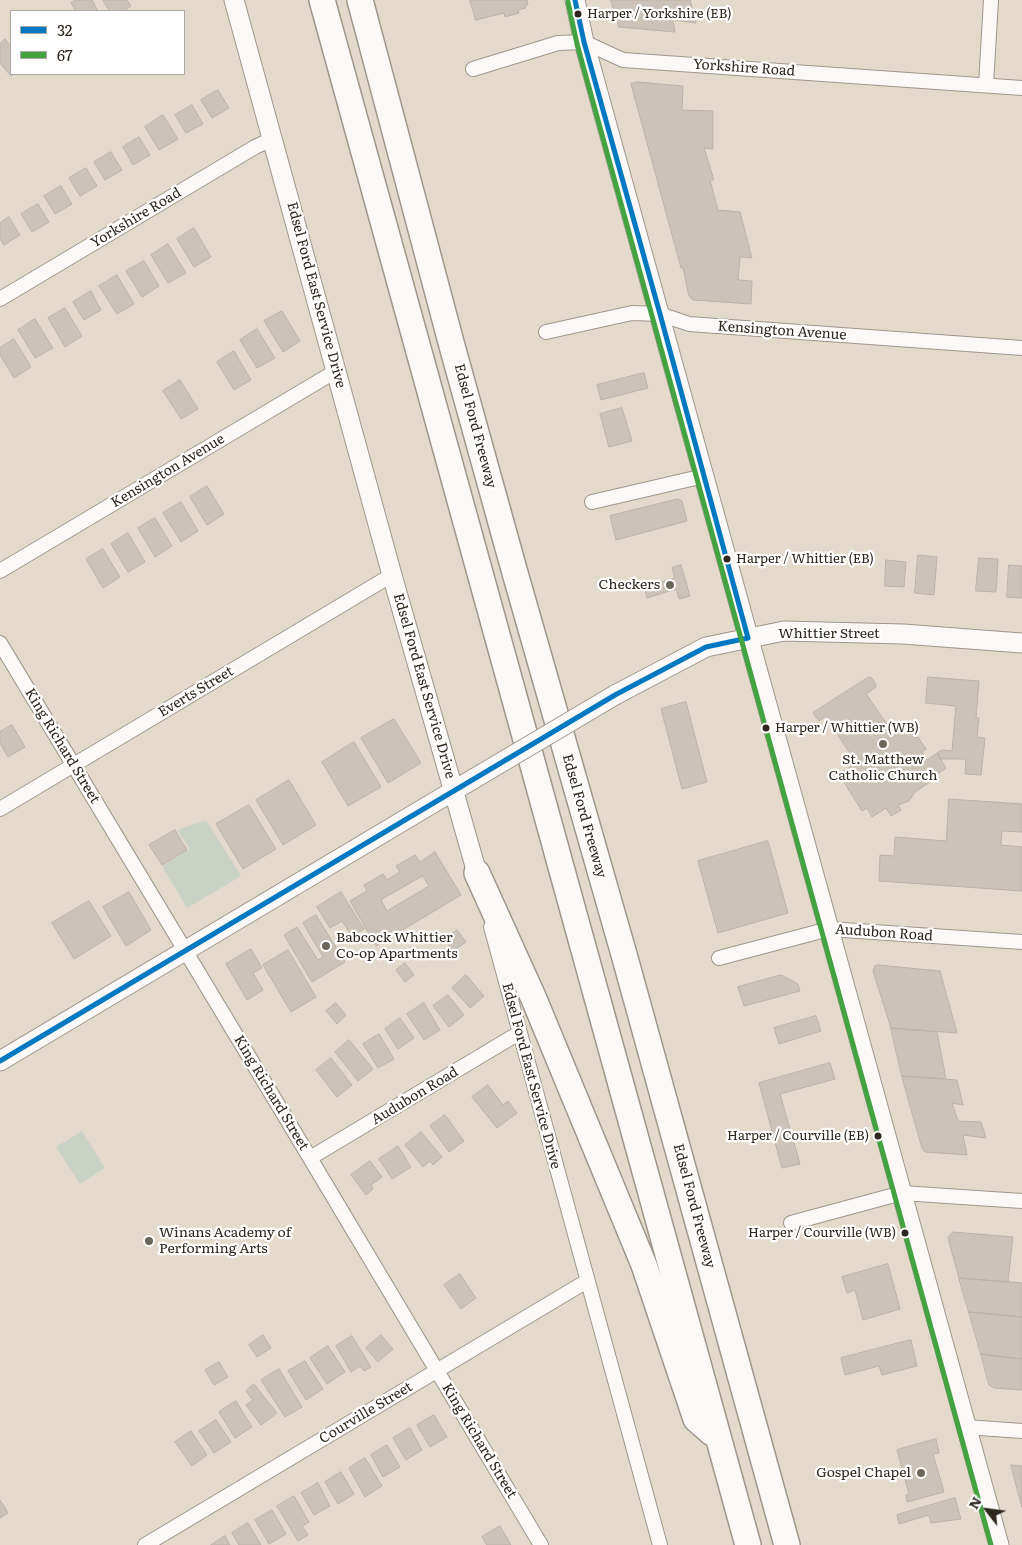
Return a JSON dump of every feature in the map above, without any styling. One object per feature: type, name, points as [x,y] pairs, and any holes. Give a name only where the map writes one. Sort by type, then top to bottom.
[{"type":"highway","points":[[322,0],[748,1545]]},
{"type":"highway","name":"Edsel Ford Freeway","points":[[360,0],[452,346],[620,940],[787,1545]]},
{"type":"highway","points":[[366,0],[372,43]]},
{"type":"highway","points":[[476,873],[534,999],[644,1265],[696,1419],[718,1438]]},
{"type":"street","name":"Edsel Ford East Service Drive","points":[[234,0],[392,575],[455,791],[519,1033],[660,1545]]},
{"type":"street","points":[[575,0],[584,42],[999,1545]]},
{"type":"street","points":[[986,85],[991,0]]},
{"type":"street","name":"Yorkshire Road","points":[[473,69],[558,43],[584,42],[623,60],[1022,88]]},
{"type":"street","name":"Yorkshire Road","points":[[0,299],[255,147],[272,139]]},
{"type":"street","name":"Kensington Avenue","points":[[546,332],[632,313],[660,314],[689,324],[1022,348]]},
{"type":"street","name":"Kensington Avenue","points":[[0,571],[336,371]]},
{"type":"street","points":[[592,502],[704,476]]},
{"type":"street","name":"Everts Street","points":[[0,809],[392,575]]},
{"type":"street","name":"Whittier Street","points":[[0,1061],[615,694],[706,647],[784,631],[903,634],[1022,643]]},
{"type":"street","name":"King Richard Street","points":[[0,643],[540,1545]]},
{"type":"street","name":"Audubon Road","points":[[719,958],[829,929],[1022,942]]},
{"type":"street","name":"Audubon Road","points":[[310,1158],[519,1033]]},
{"type":"street","points":[[791,1223],[902,1193],[1022,1202]]},
{"type":"street","name":"Courville Street","points":[[145,1545],[587,1282]]},
{"type":"street","points":[[966,1427],[1022,1431]]},
{"type":"green space","points":[[206,820],[241,876],[187,908],[162,866],[190,849],[177,830]]},
{"type":"green space","points":[[82,1131],[105,1168],[80,1184],[56,1147]]},
{"type":"building","points":[[76,0],[92,0],[97,10],[75,10],[71,3]]},
{"type":"building","points":[[103,0],[127,0],[131,6],[125,10],[109,10]]},
{"type":"building","points":[[470,0],[527,0],[528,5],[525,5],[526,8],[518,10],[519,13],[505,17],[504,13],[476,20]]},
{"type":"building","points":[[611,0],[690,0],[696,23],[673,20],[675,32],[619,27]]},
{"type":"building","points":[[5,39],[10,46],[10,75],[0,63],[0,44]]},
{"type":"building","points":[[638,82],[683,86],[682,110],[713,111],[713,149],[704,148],[714,180],[710,180],[718,210],[740,212],[752,258],[740,257],[738,280],[752,281],[751,304],[693,300],[689,296],[683,268],[681,268],[631,84]]},
{"type":"building","points":[[218,90],[229,108],[212,118],[201,100]]},
{"type":"building","points":[[192,105],[203,124],[186,133],[175,115]]},
{"type":"building","points":[[163,115],[178,139],[159,150],[145,127]]},
{"type":"building","points":[[139,137],[150,155],[133,165],[123,147]]},
{"type":"building","points":[[111,152],[122,170],[105,180],[94,162]]},
{"type":"building","points":[[86,168],[97,186],[80,196],[69,178]]},
{"type":"building","points":[[61,186],[72,204],[55,214],[44,196]]},
{"type":"building","points":[[38,204],[49,222],[32,232],[21,214]]},
{"type":"building","points":[[9,217],[20,235],[4,245],[0,239],[0,223]]},
{"type":"building","points":[[194,228],[211,257],[194,267],[177,239]]},
{"type":"building","points":[[168,244],[186,273],[168,283],[151,255]]},
{"type":"building","points":[[144,261],[159,286],[142,297],[126,271]]},
{"type":"building","points":[[117,275],[134,304],[117,314],[99,286]]},
{"type":"building","points":[[91,291],[101,310],[84,320],[73,302]]},
{"type":"building","points":[[65,308],[82,336],[65,347],[48,318]]},
{"type":"building","points":[[282,311],[300,341],[283,352],[264,321]]},
{"type":"building","points":[[35,319],[53,348],[35,358],[18,330]]},
{"type":"building","points":[[257,329],[275,358],[257,368],[240,340]]},
{"type":"building","points":[[14,339],[31,367],[14,378],[0,355],[0,348]]},
{"type":"building","points":[[234,351],[251,380],[234,390],[217,362]]},
{"type":"building","points":[[644,373],[648,388],[601,400],[597,385]]},
{"type":"building","points":[[180,380],[198,409],[181,419],[163,391]]},
{"type":"building","points":[[622,408],[632,441],[609,447],[600,414]]},
{"type":"building","points":[[207,486],[224,514],[207,525],[190,497]]},
{"type":"building","points":[[678,499],[682,501],[687,521],[616,540],[610,516]]},
{"type":"building","points":[[181,502],[198,531],[181,542],[163,513]]},
{"type":"building","points":[[155,518],[172,546],[155,557],[138,528]]},
{"type":"building","points":[[128,533],[145,562],[128,572],[111,544]]},
{"type":"building","points":[[103,549],[120,577],[103,588],[86,559]]},
{"type":"building","points":[[918,555],[937,557],[934,595],[915,593]]},
{"type":"building","points":[[979,558],[998,559],[996,592],[976,591]]},
{"type":"building","points":[[886,560],[906,562],[904,587],[885,586]]},
{"type":"building","points":[[681,565],[690,596],[679,599],[676,589],[647,598],[644,587],[675,578],[672,568]]},
{"type":"building","points":[[1009,565],[1022,566],[1022,598],[1007,597]]},
{"type":"building","name":"St. Matthew Catholic Church","points":[[869,677],[872,678],[876,685],[875,688],[866,694],[889,727],[896,723],[899,727],[905,723],[915,738],[918,737],[926,749],[922,752],[927,760],[937,753],[946,768],[932,778],[933,780],[915,792],[909,801],[898,805],[901,810],[891,816],[886,808],[872,817],[867,808],[862,811],[839,774],[856,763],[826,716],[819,721],[813,713]]},
{"type":"building","points":[[928,677],[979,681],[976,718],[979,718],[977,737],[985,738],[981,775],[965,774],[966,759],[940,759],[937,753],[942,750],[952,751],[956,706],[926,703]]},
{"type":"building","points":[[686,702],[707,782],[682,789],[661,709]]},
{"type":"building","points":[[394,719],[421,763],[388,783],[361,738]]},
{"type":"building","points":[[12,725],[25,747],[8,757],[0,743],[0,732]]},
{"type":"building","points":[[354,742],[381,787],[348,806],[322,762]]},
{"type":"building","points":[[289,780],[316,825],[283,845],[256,800]]},
{"type":"building","points":[[949,799],[1022,804],[1022,832],[1002,831],[1001,845],[1022,847],[1022,891],[879,881],[880,855],[894,856],[895,837],[946,841]]},
{"type":"building","points":[[249,805],[276,849],[243,869],[216,824]]},
{"type":"building","points":[[175,830],[187,850],[162,865],[149,845]]},
{"type":"building","points":[[768,841],[788,913],[718,933],[698,861]]},
{"type":"building","points":[[435,852],[461,895],[376,946],[350,901],[367,891],[364,885],[383,874],[387,880],[400,872],[396,866],[415,855],[420,862]],"holes":[[[423,876],[429,886],[387,911],[381,900]]]},
{"type":"building","points":[[129,892],[151,930],[126,946],[103,907]]},
{"type":"building","points":[[341,892],[364,929],[352,936],[342,921],[330,928],[317,907]]},
{"type":"building","points":[[89,901],[111,936],[74,959],[52,923]]},
{"type":"building","name":"Babcock Whittier Co-op Apartments","points":[[316,915],[345,962],[312,982],[284,935],[297,927],[318,960],[323,957],[303,923]]},
{"type":"building","points":[[457,930],[466,942],[453,951],[445,940]]},
{"type":"building","points":[[251,949],[262,968],[253,973],[263,990],[247,1000],[226,964]]},
{"type":"building","points":[[288,950],[316,997],[291,1012],[263,965]]},
{"type":"building","points":[[405,963],[414,975],[405,982],[396,970]]},
{"type":"building","points":[[875,966],[940,971],[957,1033],[891,1028],[873,971]]},
{"type":"building","points":[[466,975],[484,996],[470,1008],[452,988]]},
{"type":"building","points":[[781,975],[798,984],[800,991],[744,1006],[738,987]]},
{"type":"building","points":[[448,995],[464,1015],[449,1027],[433,1006]]},
{"type":"building","points":[[336,1003],[346,1015],[337,1024],[326,1011]]},
{"type":"building","points":[[424,1003],[440,1030],[424,1040],[407,1014]]},
{"type":"building","points":[[816,1016],[821,1031],[779,1044],[774,1028]]},
{"type":"building","points":[[400,1018],[414,1038],[398,1049],[385,1029]]},
{"type":"building","points":[[891,1028],[937,1032],[946,1079],[902,1076]]},
{"type":"building","points":[[379,1034],[394,1059],[378,1068],[363,1044]]},
{"type":"building","points":[[349,1040],[373,1069],[358,1081],[335,1052]]},
{"type":"building","points":[[331,1058],[352,1085],[337,1097],[316,1070]]},
{"type":"building","points":[[830,1063],[835,1079],[780,1094],[800,1164],[782,1168],[759,1083]]},
{"type":"building","points":[[902,1076],[957,1080],[963,1105],[952,1103],[958,1121],[981,1122],[986,1138],[963,1135],[967,1155],[925,1152],[922,1148]]},
{"type":"building","points":[[488,1085],[503,1105],[508,1101],[517,1113],[497,1128],[472,1097]]},
{"type":"building","points":[[445,1115],[464,1141],[449,1152],[430,1126]]},
{"type":"building","points":[[421,1132],[442,1157],[433,1165],[430,1161],[423,1167],[405,1145]]},
{"type":"building","points":[[398,1146],[411,1167],[392,1179],[379,1159]]},
{"type":"building","points":[[370,1161],[382,1177],[371,1185],[373,1189],[366,1195],[351,1175]]},
{"type":"building","points":[[953,1232],[1013,1237],[1008,1282],[959,1278],[948,1238]]},
{"type":"building","points":[[888,1264],[900,1309],[863,1320],[855,1290],[847,1293],[842,1277]]},
{"type":"building","points":[[460,1274],[476,1298],[461,1309],[444,1285]]},
{"type":"building","points":[[959,1278],[1022,1283],[1022,1317],[969,1312]]},
{"type":"building","points":[[969,1312],[1022,1317],[1022,1359],[981,1354]]},
{"type":"building","points":[[263,1335],[271,1348],[257,1357],[249,1345]]},
{"type":"building","points":[[381,1335],[393,1349],[378,1362],[366,1348]]},
{"type":"building","points":[[352,1336],[371,1367],[364,1371],[360,1366],[351,1372],[336,1346]]},
{"type":"building","points":[[911,1340],[917,1366],[882,1375],[879,1366],[845,1375],[841,1358]]},
{"type":"building","points":[[328,1346],[345,1372],[327,1384],[310,1358]]},
{"type":"building","points":[[981,1354],[1022,1359],[1022,1390],[994,1388],[989,1385]]},
{"type":"building","points":[[305,1361],[323,1389],[306,1400],[288,1371]]},
{"type":"building","points":[[219,1362],[228,1377],[214,1385],[205,1370]]},
{"type":"building","points":[[279,1369],[302,1407],[285,1417],[261,1380]]},
{"type":"building","points":[[254,1384],[277,1413],[261,1425],[246,1405],[253,1400],[246,1391]]},
{"type":"building","points":[[236,1401],[252,1427],[235,1438],[219,1412]]},
{"type":"building","points":[[434,1415],[447,1437],[430,1447],[417,1425]]},
{"type":"building","points":[[216,1420],[231,1442],[214,1453],[199,1431]]},
{"type":"building","points":[[410,1428],[422,1450],[406,1460],[393,1438]]},
{"type":"building","points":[[191,1431],[207,1455],[192,1466],[175,1442]]},
{"type":"building","name":"Gospel Chapel","points":[[936,1439],[939,1453],[933,1454],[944,1492],[907,1502],[906,1495],[909,1494],[897,1450]]},
{"type":"building","points":[[387,1445],[400,1467],[383,1477],[371,1455]]},
{"type":"building","points":[[365,1458],[382,1486],[365,1497],[349,1468]]},
{"type":"building","points":[[1011,1465],[1022,1466],[1022,1507]]},
{"type":"building","points":[[341,1472],[354,1494],[338,1504],[325,1482]]},
{"type":"building","points":[[318,1483],[330,1506],[314,1515],[301,1493]]},
{"type":"building","points":[[294,1496],[309,1522],[302,1526],[308,1535],[298,1541],[277,1506]]},
{"type":"building","points":[[955,1498],[961,1519],[931,1523],[929,1515],[899,1524],[897,1515]]},
{"type":"building","points":[[0,1500],[8,1513],[0,1518]]},
{"type":"building","points":[[272,1510],[286,1534],[269,1544],[255,1520]]},
{"type":"building","points":[[248,1523],[261,1545],[239,1545],[232,1533]]},
{"type":"building","points":[[500,1526],[511,1545],[487,1545],[482,1537]]},
{"type":"building","points":[[225,1536],[230,1545],[211,1545]]},
{"type":"transit line","name":"32","points":[[575,0],[584,42],[748,638]]},
{"type":"transit line","name":"67","points":[[568,2],[577,44],[991,1545]]},
{"type":"transit line","name":"32","points":[[0,1061],[615,695],[706,647],[748,638]]},
{"type":"place","name":"Harper / Yorkshire (EB)","points":[[578,14]]},
{"type":"place","name":"Harper / Whittier (EB)","points":[[727,559]]},
{"type":"place","name":"Checkers","points":[[670,585]]},
{"type":"place","name":"Harper / Whittier (WB)","points":[[766,728]]},
{"type":"place","name":"St. Matthew Catholic Church","points":[[883,744]]},
{"type":"place","name":"Babcock Whittier Co-op Apartments","points":[[326,946]]},
{"type":"place","name":"Harper / Courville (EB)","points":[[878,1136]]},
{"type":"place","name":"Harper / Courville (WB)","points":[[905,1233]]},
{"type":"place","name":"Winans Academy of Performing Arts","points":[[149,1241]]},
{"type":"place","name":"Gospel Chapel","points":[[921,1473]]}]
